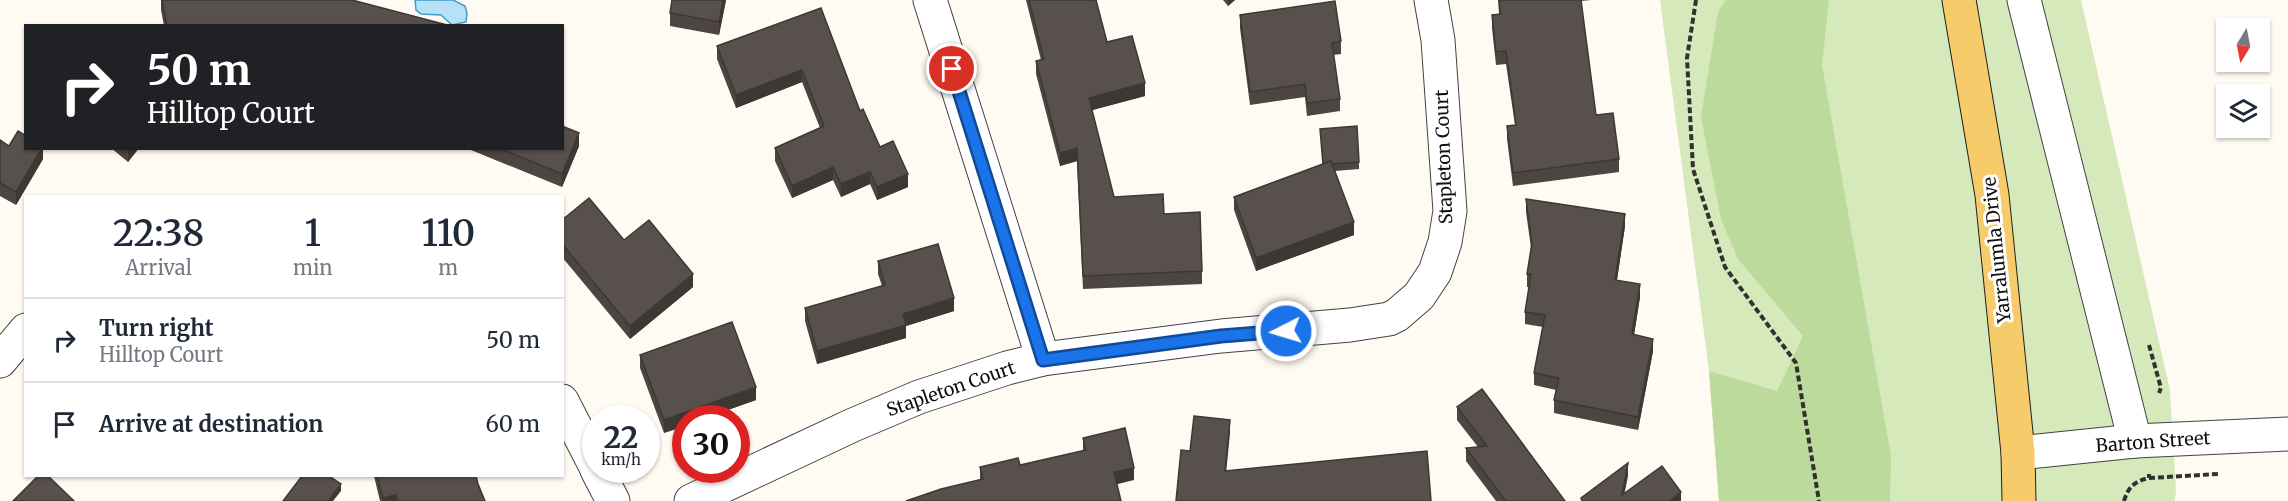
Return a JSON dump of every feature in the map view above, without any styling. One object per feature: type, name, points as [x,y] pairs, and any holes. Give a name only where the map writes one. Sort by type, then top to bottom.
[{"type":"main road","name":"Yarralumla Drive","points":[[1959,0],[1992,195],[2018,453],[2019,501]]},
{"type":"street","points":[[930,0],[1043,360]]},
{"type":"street","name":"Stapleton Court","points":[[691,501],[919,396],[1007,368],[1043,360],[1221,336],[1350,325],[1389,319],[1404,309],[1419,296],[1436,272],[1445,242],[1449,211],[1438,40],[1431,0]]},
{"type":"street","points":[[2024,0],[2135,441]]},
{"type":"street","points":[[0,361],[24,332]]},
{"type":"street","points":[[564,405],[582,440]]},
{"type":"street","name":"Barton Street","points":[[2018,453],[2135,441],[2288,434]]},
{"type":"street","points":[[603,483],[612,501]]},
{"type":"path","points":[[1696,0],[1687,58],[1692,168],[1725,267],[1796,363],[1819,501]]},
{"type":"green space","points":[[1660,0],[2081,0],[2170,390],[2175,501],[1719,501],[1709,371]]},
{"type":"green space","points":[[1726,0],[1829,0],[1822,65],[1891,456],[1890,501],[1719,501],[1709,371],[1777,391],[1803,336],[1738,259],[1721,219],[1701,117],[1718,12]]},
{"type":"water","points":[[415,0],[453,0],[465,6],[466,22],[451,24],[441,15],[421,14],[416,10]]},
{"type":"building","points":[[162,0],[352,0],[443,24],[167,24]]},
{"type":"building","points":[[672,0],[723,0],[719,22],[670,13]]},
{"type":"building","points":[[1029,0],[1096,0],[1107,42],[1132,36],[1145,83],[1089,98],[1114,197],[1163,194],[1164,214],[1200,212],[1202,271],[1083,276],[1077,148],[1060,153],[1036,61],[1044,59]]},
{"type":"building","points":[[1499,0],[1581,0],[1596,115],[1613,113],[1619,159],[1513,173],[1507,126],[1516,125],[1506,51],[1496,52],[1492,15],[1501,14]]},
{"type":"building","points":[[1335,1],[1341,41],[1332,43],[1340,99],[1307,103],[1305,84],[1250,92],[1240,15]]},
{"type":"building","points":[[821,8],[860,111],[863,109],[880,147],[893,141],[908,174],[877,187],[870,172],[841,184],[833,167],[792,186],[775,148],[824,126],[802,70],[736,95],[717,46]]},
{"type":"building","points":[[1357,126],[1359,162],[1332,164],[1331,161],[1323,164],[1320,129]]},
{"type":"building","points":[[564,127],[579,133],[562,174],[504,150],[564,150]]},
{"type":"building","points":[[18,131],[24,135],[24,150],[41,150],[16,192],[0,183],[0,140],[9,146]]},
{"type":"building","points":[[1331,161],[1354,222],[1256,258],[1234,197]]},
{"type":"building","points":[[589,198],[624,240],[649,220],[693,274],[630,326],[564,246],[564,218]]},
{"type":"building","points":[[1526,199],[1625,214],[1615,280],[1640,284],[1632,334],[1653,339],[1638,417],[1554,400],[1559,378],[1534,373],[1545,315],[1525,312],[1531,274],[1527,274],[1532,243]]},
{"type":"building","points":[[938,244],[954,298],[903,314],[906,325],[817,351],[805,308],[885,285],[878,261]]},
{"type":"building","points":[[732,322],[756,387],[706,405],[672,405],[672,417],[664,420],[640,355]]},
{"type":"building","points":[[1482,389],[1565,501],[1506,501],[1466,448],[1487,446],[1457,407]]},
{"type":"building","points":[[1194,416],[1230,420],[1225,471],[1427,451],[1431,501],[1176,501],[1181,450],[1190,451]]},
{"type":"building","points":[[1125,428],[1134,468],[1114,472],[1121,501],[906,501],[941,489],[983,479],[980,467],[1018,458],[1020,465],[1086,450],[1083,438]]},
{"type":"building","points":[[1628,463],[1622,495],[1662,466],[1681,492],[1670,501],[1582,501],[1581,498]]},
{"type":"building","points":[[37,477],[49,477],[74,501],[13,501]]},
{"type":"building","points":[[301,477],[330,477],[341,484],[328,501],[283,501]]},
{"type":"building","points":[[377,477],[476,477],[485,501],[398,501],[396,495],[383,498]]},
{"type":"route","points":[[952,69],[1033,320],[1043,360],[1221,336],[1286,331]]}]
